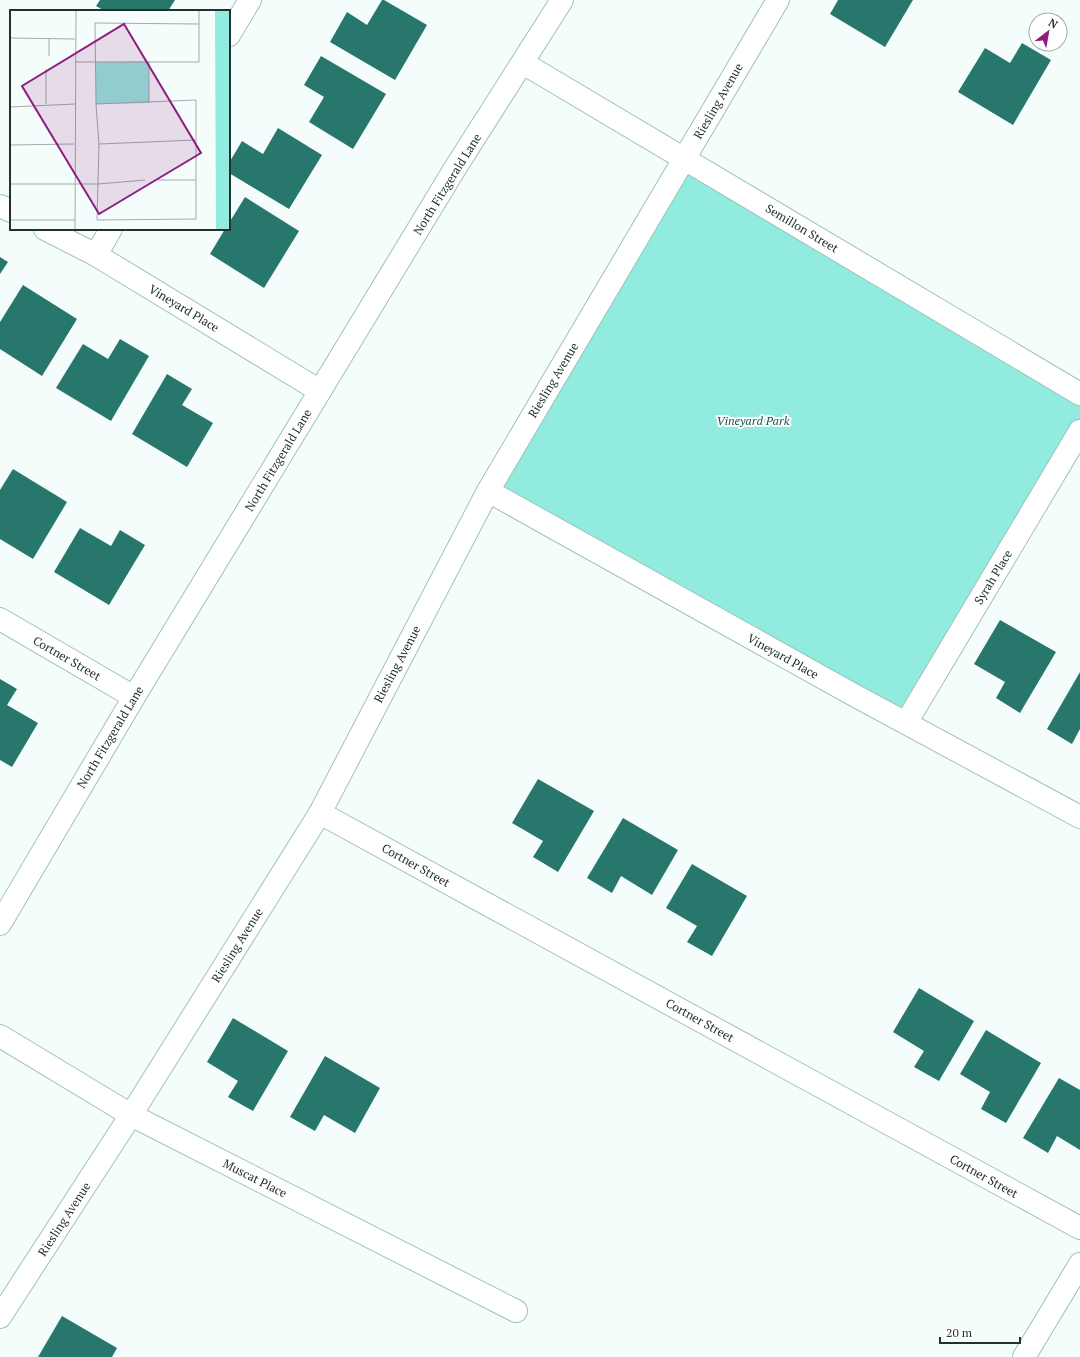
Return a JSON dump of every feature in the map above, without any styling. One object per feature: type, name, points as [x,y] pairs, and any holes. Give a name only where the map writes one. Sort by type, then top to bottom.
[{"type":"street","points":[[230,33],[250,0]]},
{"type":"street","name":"North Fitzgerald Lane","points":[[0,924],[134,697],[454,170],[562,0]]},
{"type":"street","name":"Riesling Avenue","points":[[0,1317],[131,1115],[320,813],[488,490],[778,0]]},
{"type":"street","name":"Semillon Street","points":[[523,63],[1080,394]]},
{"type":"street","points":[[0,206],[10,211]]},
{"type":"street","name":"Vineyard Place","points":[[47,230],[96,255],[320,391]]},
{"type":"street","points":[[96,255],[110,230]]},
{"type":"street","name":"Syrah Place","points":[[906,723],[1080,431]]},
{"type":"street","name":"Vineyard Place","points":[[488,490],[852,694],[1080,817]]},
{"type":"street","name":"Cortner Street","points":[[0,619],[134,697]]},
{"type":"street","name":"Cortner Street","points":[[320,813],[1080,1228]]},
{"type":"street","name":"Muscat Place","points":[[0,1036],[131,1115],[516,1311]]},
{"type":"street","points":[[1024,1357],[1080,1264]]},
{"type":"green space","name":"Vineyard Park","points":[[685,158],[1080,394],[1080,431],[906,723],[488,491]]},
{"type":"building","points":[[100,0],[175,0],[169,10],[103,10],[96,6]]},
{"type":"building","points":[[382,0],[427,25],[395,80],[330,42],[347,12],[367,25]]},
{"type":"building","points":[[838,0],[913,0],[885,47],[830,14]]},
{"type":"building","points":[[1022,43],[1028,47],[1028,52],[1037,52],[1051,60],[1013,125],[958,92],[985,48],[1010,63]]},
{"type":"building","points":[[321,56],[386,94],[353,149],[309,122],[324,97],[304,85]]},
{"type":"building","points":[[278,128],[322,155],[289,209],[230,174],[230,161],[242,141],[263,154]]},
{"type":"building","points":[[245,197],[299,231],[264,288],[210,254],[224,230],[230,230],[230,221]]},
{"type":"building","points":[[0,257],[8,262],[0,274]]},
{"type":"building","points":[[23,285],[77,319],[42,376],[0,349],[0,322]]},
{"type":"building","points":[[120,339],[149,356],[111,421],[56,388],[83,344],[108,359]]},
{"type":"building","points":[[167,374],[192,389],[182,405],[213,423],[187,467],[132,434]]},
{"type":"building","points":[[13,469],[67,502],[33,559],[0,539],[0,490]]},
{"type":"building","points":[[80,528],[111,546],[120,530],[145,545],[109,605],[54,572]]},
{"type":"building","points":[[1000,620],[1056,652],[1020,713],[996,698],[1005,682],[974,664]]},
{"type":"building","points":[[1080,672],[1080,729],[1072,744],[1047,729]]},
{"type":"building","points":[[0,679],[17,689],[7,705],[38,723],[12,767],[0,760]]},
{"type":"building","points":[[538,779],[594,811],[558,872],[533,857],[543,841],[512,823]]},
{"type":"building","points":[[623,818],[678,850],[652,895],[621,876],[612,893],[587,878]]},
{"type":"building","points":[[692,864],[747,896],[712,956],[687,942],[697,926],[666,908]]},
{"type":"building","points":[[919,988],[974,1021],[939,1081],[914,1067],[924,1051],[893,1032]]},
{"type":"building","points":[[233,1018],[288,1051],[253,1111],[228,1097],[238,1081],[207,1062]]},
{"type":"building","points":[[986,1030],[1041,1063],[1006,1123],[981,1109],[990,1092],[960,1074]]},
{"type":"building","points":[[325,1056],[380,1088],[355,1133],[324,1115],[315,1131],[290,1117]]},
{"type":"building","points":[[1059,1078],[1080,1090],[1080,1150],[1057,1136],[1048,1153],[1023,1138]]},
{"type":"building","points":[[62,1316],[117,1348],[112,1357],[38,1357]]}]
